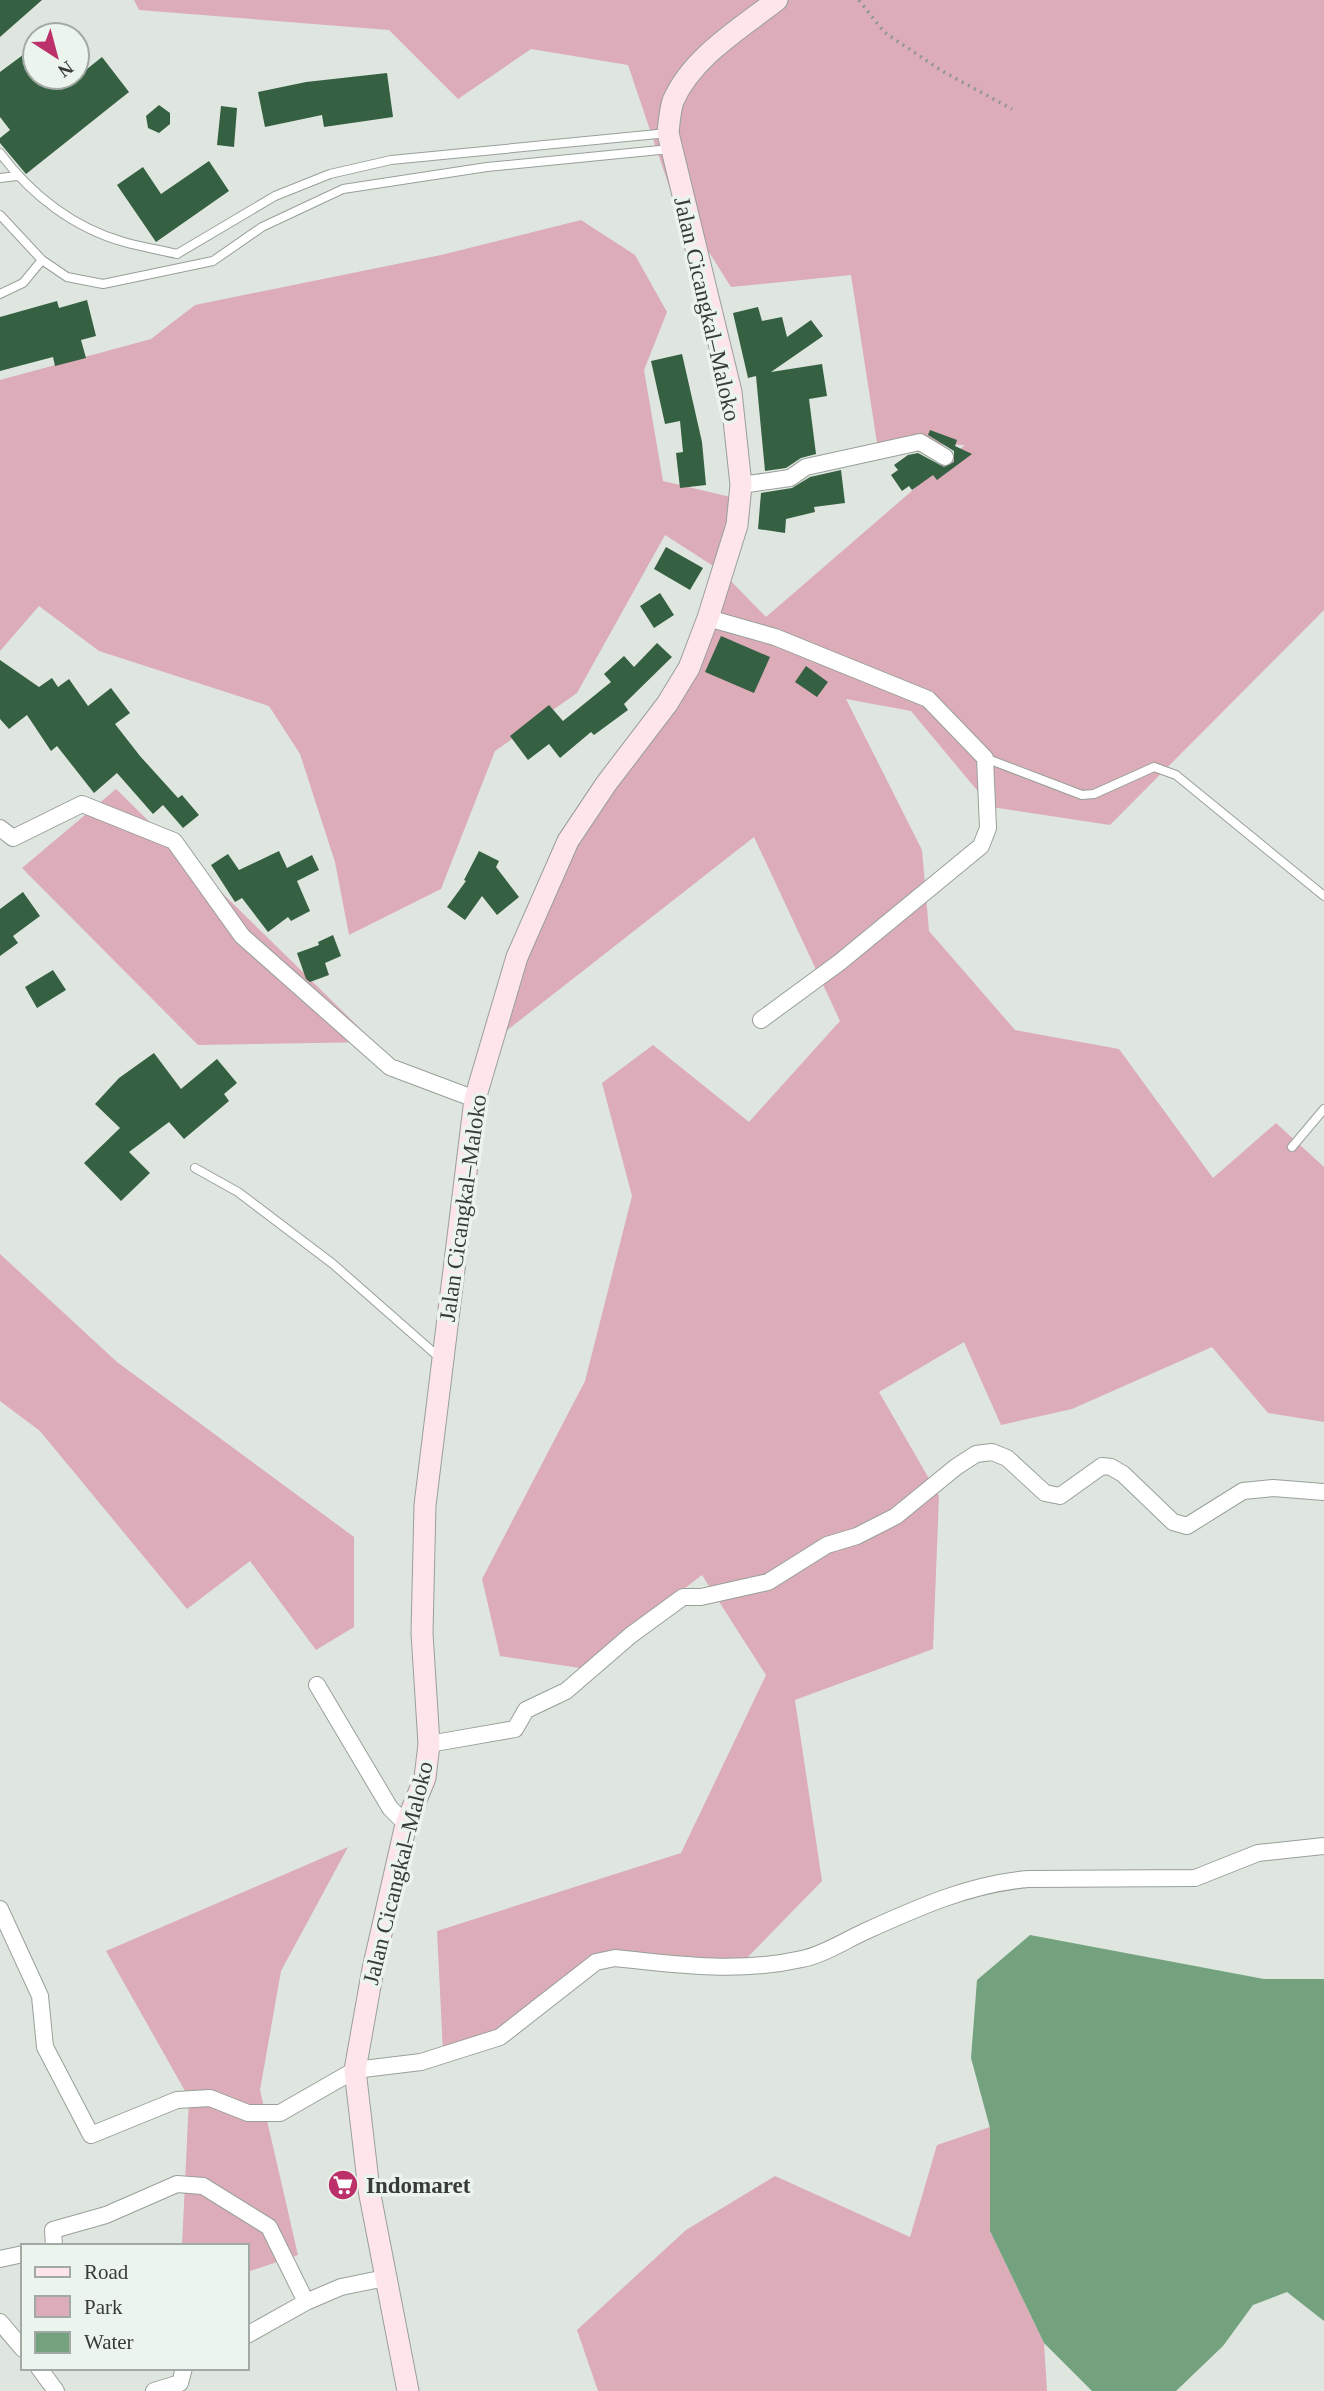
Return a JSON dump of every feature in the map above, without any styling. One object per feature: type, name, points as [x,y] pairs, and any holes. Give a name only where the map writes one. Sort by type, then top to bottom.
[{"type":"street","name":"Jalan Cicangkal–Maloko","points":[[408,2391],[369,2190],[355,2070],[373,1969],[407,1824],[425,1778],[429,1744],[422,1633],[425,1505],[475,1099],[517,957],[568,841],[606,784],[667,704],[689,668],[708,618],[737,525],[741,485],[731,392],[669,141],[673,103],[687,77],[713,50],[777,0]]},
{"type":"street","points":[[741,485],[790,478],[806,467],[920,442],[945,457]]},
{"type":"street","points":[[708,618],[775,637],[928,699],[985,758],[988,828],[981,846],[840,962],[761,1020]]},
{"type":"street","points":[[0,828],[13,838],[82,804],[174,841],[242,936],[390,1067],[475,1099]]},
{"type":"street","points":[[429,1744],[515,1729],[526,1710],[566,1691],[631,1635],[683,1597],[701,1597],[768,1582],[827,1545],[857,1536],[896,1516],[976,1454],[992,1452],[1007,1458],[1045,1493],[1060,1496],[1102,1466],[1111,1467],[1123,1474],[1173,1522],[1187,1527],[1243,1491],[1273,1488],[1324,1492]]},
{"type":"street","points":[[317,1685],[390,1808],[407,1824]]},
{"type":"street","points":[[0,1909],[40,1996],[45,2047],[91,2135],[177,2099],[210,2098],[248,2113],[280,2113],[355,2070],[421,2062],[500,2036],[596,1962],[605,1959],[697,1968],[805,1959],[929,1902],[1006,1881],[1195,1878],[1258,1853],[1324,1846]]},
{"type":"street","points":[[54,2244],[53,2230],[106,2215],[177,2184],[204,2186],[269,2227],[306,2302]]},
{"type":"street","points":[[0,2259],[21,2254]]},
{"type":"street","points":[[248,2335],[306,2302],[341,2287],[386,2278]]},
{"type":"street","points":[[0,2322],[21,2347]]},
{"type":"street","points":[[40,2370],[56,2391]]},
{"type":"street","points":[[154,2391],[180,2383],[183,2370]]},
{"type":"lane","points":[[0,153],[17,176],[66,218],[123,242],[177,254],[275,196],[342,172],[391,160],[669,141]]},
{"type":"lane","points":[[0,215],[42,260],[67,277],[103,284],[213,261],[262,227],[343,190],[669,141]]},
{"type":"lane","points":[[0,178],[17,176]]},
{"type":"lane","points":[[0,294],[23,284],[42,260]]},
{"type":"lane","points":[[985,758],[1082,795],[1094,794],[1154,767],[1176,775],[1324,896]]},
{"type":"lane","points":[[1292,1147],[1324,1108]]},
{"type":"lane","points":[[195,1168],[239,1192],[333,1264],[443,1360]]},
{"type":"path","points":[[859,0],[884,32],[942,71],[1012,109]]},
{"type":"green space","points":[[134,0],[1324,0],[1324,610],[1110,825],[991,807],[911,711],[846,699],[922,850],[929,931],[1015,1030],[1119,1049],[1213,1178],[1276,1123],[1324,1167],[1324,1422],[1268,1413],[1212,1347],[1072,1409],[1001,1425],[964,1342],[879,1392],[939,1496],[933,1649],[795,1700],[822,1881],[740,1965],[587,1963],[512,2032],[443,2052],[437,1931],[681,1853],[766,1675],[702,1575],[580,1668],[500,1656],[482,1579],[585,1381],[632,1196],[602,1083],[653,1045],[749,1122],[840,1021],[754,837],[496,1039],[569,844],[677,702],[721,571],[766,617],[965,445],[877,443],[851,275],[731,287],[671,192],[628,65],[531,49],[458,99],[389,30],[139,10]]},
{"type":"green space","points":[[581,220],[635,255],[667,312],[644,370],[663,481],[739,499],[721,571],[665,535],[577,693],[495,751],[441,889],[349,935],[335,862],[300,754],[269,706],[99,651],[39,606],[0,651],[0,380],[151,339],[195,305],[441,255]]},
{"type":"green space","points":[[116,789],[374,1042],[198,1045],[22,868]]},
{"type":"green space","points":[[0,1254],[117,1362],[354,1537],[354,1627],[316,1650],[250,1561],[187,1609],[40,1431],[0,1401]]},
{"type":"green space","points":[[348,1847],[281,1971],[260,2090],[298,2255],[248,2272],[248,2244],[182,2244],[189,2098],[106,1951]]},
{"type":"green space","points":[[990,2127],[990,2231],[1044,2343],[1047,2391],[598,2391],[577,2330],[686,2230],[775,2176],[910,2237],[937,2145]]},
{"type":"water","points":[[1030,1935],[1264,1979],[1324,1979],[1324,2321],[1287,2292],[1253,2305],[1223,2346],[1176,2391],[1092,2391],[1044,2343],[990,2231],[990,2128],[971,2058],[977,1980]]},
{"type":"building","points":[[0,0],[42,0],[0,37]]},
{"type":"building","points":[[21,56],[21,91],[91,91],[91,66],[102,57],[129,92],[26,174],[0,143],[0,138],[10,130],[0,117],[0,72]]},
{"type":"building","points":[[387,73],[393,117],[324,127],[322,115],[265,127],[258,92],[306,82]]},
{"type":"building","points":[[159,105],[170,113],[170,124],[159,133],[148,128],[146,116]]},
{"type":"building","points":[[221,106],[237,108],[234,147],[217,145]]},
{"type":"building","points":[[209,161],[229,191],[156,242],[117,185],[143,167],[161,194]]},
{"type":"building","points":[[87,300],[96,336],[81,340],[86,358],[55,366],[53,357],[0,371],[0,317],[57,301],[59,308]]},
{"type":"building","points":[[758,307],[762,321],[782,317],[787,337],[811,320],[823,336],[771,372],[822,364],[827,396],[809,399],[816,454],[801,458],[786,468],[765,471],[756,376],[748,378],[733,313]]},
{"type":"building","points":[[682,354],[702,442],[706,485],[680,488],[676,453],[683,452],[680,421],[665,424],[651,361]]},
{"type":"building","points":[[930,430],[957,440],[955,446],[972,454],[937,480],[933,475],[912,490],[909,486],[902,491],[891,475],[898,470],[894,465],[908,455],[918,453],[944,467],[954,462],[954,451],[928,435]]},
{"type":"building","points":[[841,470],[845,503],[814,507],[815,512],[786,519],[785,533],[758,529],[761,493],[792,488],[810,477]]},
{"type":"building","points":[[666,547],[703,568],[690,590],[654,569]]},
{"type":"building","points":[[660,593],[674,615],[654,628],[640,606]]},
{"type":"building","points":[[721,636],[770,657],[754,693],[705,672]]},
{"type":"building","points":[[657,643],[672,657],[624,704],[628,710],[594,735],[591,732],[560,758],[549,744],[528,760],[510,736],[549,705],[563,721],[611,682],[604,674],[624,656],[634,667]]},
{"type":"building","points":[[0,660],[39,687],[52,678],[58,687],[69,679],[88,706],[111,688],[130,713],[115,724],[178,798],[182,795],[199,815],[183,828],[163,805],[153,814],[117,773],[94,793],[57,746],[51,751],[27,715],[9,729],[0,719]]},
{"type":"building","points":[[806,666],[828,682],[817,697],[795,682]]},
{"type":"building","points":[[279,851],[287,868],[312,855],[319,870],[297,881],[310,911],[291,921],[288,917],[268,932],[242,898],[235,902],[211,865],[228,854],[239,870]]},
{"type":"building","points":[[479,851],[499,861],[496,867],[519,897],[497,915],[482,896],[465,920],[447,907],[466,881],[464,880]]},
{"type":"building","points":[[23,892],[40,916],[13,936],[18,943],[0,956],[0,909]]},
{"type":"building","points":[[333,935],[341,956],[325,963],[329,975],[310,982],[306,979],[297,953],[319,945],[318,942]]},
{"type":"building","points":[[53,970],[66,990],[37,1008],[25,987]]},
{"type":"building","points":[[154,1053],[181,1089],[217,1059],[237,1083],[224,1094],[229,1101],[184,1139],[169,1122],[129,1152],[150,1173],[121,1201],[84,1163],[120,1128],[95,1104],[119,1078]]},
{"type":"place","name":"Indomaret","points":[[343,2185]]}]
